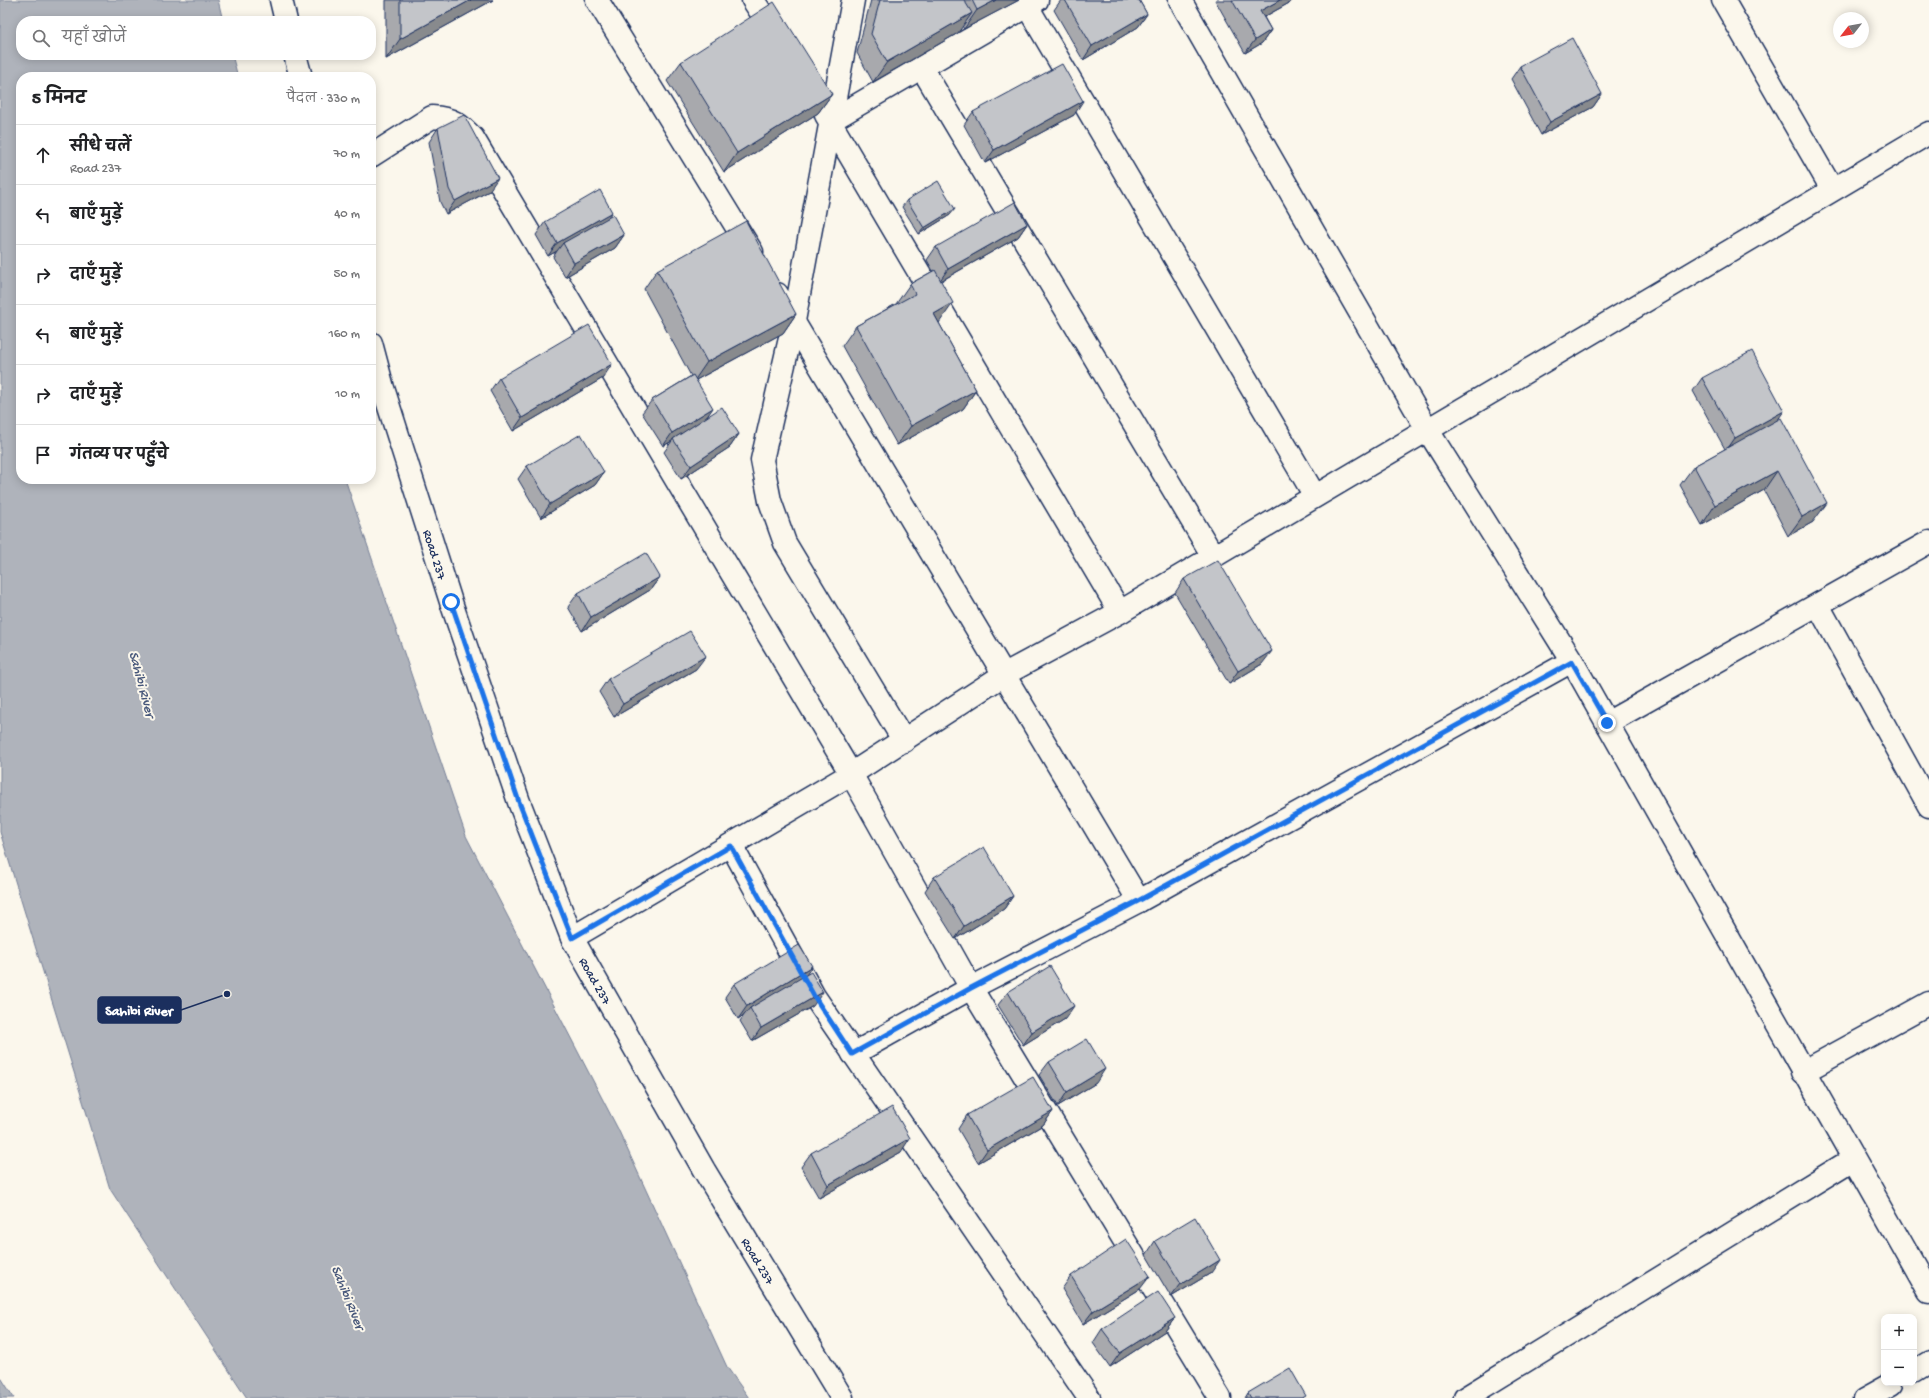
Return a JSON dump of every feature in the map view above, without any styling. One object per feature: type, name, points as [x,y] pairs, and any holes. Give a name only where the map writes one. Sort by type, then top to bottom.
[{"type":"street","points":[[281,0],[285,16]]},
{"type":"street","points":[[597,0],[794,321],[1005,674],[1138,901]]},
{"type":"street","points":[[754,0],[787,54]]},
{"type":"street","points":[[853,0],[794,321],[762,460],[770,502],[785,543],[904,741]]},
{"type":"street","points":[[1180,0],[1427,429],[1572,662],[1929,1292]]},
{"type":"street","points":[[1723,0],[1832,189]]},
{"type":"street","points":[[830,121],[1032,3],[1315,496]]},
{"type":"street","points":[[296,60],[300,72]]},
{"type":"street","points":[[922,68],[1213,556]]},
{"type":"street","points":[[813,94],[1120,612]]},
{"type":"street","points":[[376,153],[432,117],[444,118],[460,124],[473,138],[851,774],[971,988],[1220,1398]]},
{"type":"street","points":[[572,938],[731,846],[851,774],[1005,674],[1120,612],[1832,189],[1929,133]]},
{"type":"street","name":"Road 237","points":[[376,362],[453,609],[519,802],[572,938],[704,1170],[842,1398]]},
{"type":"street","points":[[1607,723],[1929,542]]},
{"type":"street","points":[[1818,605],[1929,806]]},
{"type":"street","points":[[852,1054],[971,988],[1138,901],[1572,662]]},
{"type":"street","points":[[731,846],[814,996],[852,1054],[1089,1398]]},
{"type":"street","points":[[1803,1072],[1929,1003]]},
{"type":"street","points":[[1465,1398],[1853,1159]]},
{"type":"street","points":[[1917,1369],[1929,1362]]},
{"type":"street","points":[[1865,1398],[1887,1386]]},
{"type":"water","points":[[0,0],[218,0],[222,16],[16,16],[16,60],[233,60],[237,72],[16,72],[16,484],[347,484],[466,836],[618,1129],[727,1367],[749,1398],[247,1398],[110,1189],[0,832]]},
{"type":"water","points":[[0,1376],[14,1398],[0,1398]]},
{"type":"building","points":[[400,0],[471,0],[400,39]]},
{"type":"building","points":[[880,0],[964,0],[972,13],[887,62],[871,34]]},
{"type":"building","points":[[972,0],[996,0],[977,10]]},
{"type":"building","points":[[1065,0],[1139,0],[1147,14],[1092,46]]},
{"type":"building","points":[[1232,0],[1280,0],[1260,11],[1271,30],[1255,40]]},
{"type":"building","points":[[774,2],[832,94],[737,153],[681,62]]},
{"type":"building","points":[[1572,38],[1602,94],[1550,122],[1520,66]]},
{"type":"building","points":[[1062,64],[1083,101],[994,150],[973,112]]},
{"type":"building","points":[[464,115],[498,178],[455,201],[449,189],[438,128]]},
{"type":"building","points":[[938,181],[955,209],[924,228],[907,200]]},
{"type":"building","points":[[600,190],[612,212],[557,243],[545,222]]},
{"type":"building","points":[[1015,202],[1027,224],[948,269],[936,247]]},
{"type":"building","points":[[613,215],[624,235],[574,263],[563,243]]},
{"type":"building","points":[[746,221],[796,314],[707,362],[657,270]]},
{"type":"building","points":[[935,270],[953,303],[934,314],[976,390],[911,426],[856,326],[915,294],[910,284]]},
{"type":"building","points":[[589,325],[612,364],[522,418],[499,378]]},
{"type":"building","points":[[1752,351],[1784,411],[1735,438],[1702,378]]},
{"type":"building","points":[[693,375],[713,408],[672,433],[652,400]]},
{"type":"building","points":[[722,407],[739,434],[691,466],[673,439]]},
{"type":"building","points":[[1781,418],[1827,503],[1802,517],[1777,471],[1715,505],[1694,466]]},
{"type":"building","points":[[581,434],[604,472],[550,504],[527,466]]},
{"type":"building","points":[[646,553],[660,577],[591,617],[578,593]]},
{"type":"building","points":[[1218,560],[1272,651],[1238,671],[1184,579]]},
{"type":"building","points":[[690,631],[706,656],[623,704],[608,679]]},
{"type":"building","points":[[984,847],[1013,896],[964,926],[934,877]]},
{"type":"building","points":[[799,945],[812,966],[747,1006],[734,984]]},
{"type":"building","points":[[1050,966],[1074,1006],[1032,1032],[1008,992]]},
{"type":"building","points":[[811,972],[823,992],[761,1028],[750,1008]]},
{"type":"building","points":[[1087,1039],[1105,1069],[1067,1092],[1049,1062]]},
{"type":"building","points":[[1033,1077],[1053,1111],[987,1150],[967,1115]]},
{"type":"building","points":[[892,1107],[910,1138],[828,1185],[811,1153]]},
{"type":"building","points":[[1195,1217],[1220,1260],[1181,1284],[1155,1241]]},
{"type":"building","points":[[1126,1239],[1150,1276],[1093,1311],[1071,1276]]},
{"type":"building","points":[[1158,1292],[1175,1318],[1120,1353],[1102,1329]]},
{"type":"building","points":[[1290,1368],[1306,1396],[1302,1398],[1251,1398],[1248,1393]]},
{"type":"place","name":"Sahibi River","points":[[227,994]]},
{"type":"route","points":[[451,602],[519,802],[572,938],[731,846],[814,996],[852,1054],[971,988],[1138,901],[1572,662],[1607,723]]}]
